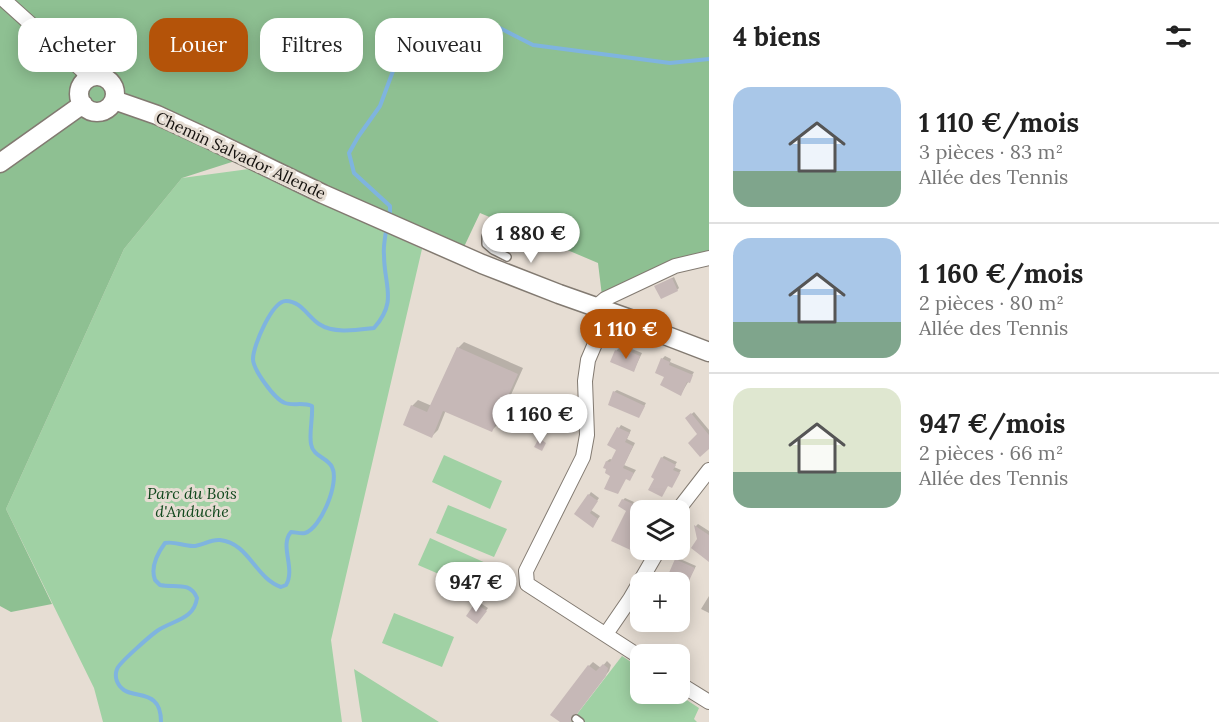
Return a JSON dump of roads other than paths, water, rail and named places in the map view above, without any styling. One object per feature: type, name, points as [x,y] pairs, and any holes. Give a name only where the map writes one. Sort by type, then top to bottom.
[{"type":"street","points":[[4,0],[83,71],[87,79]]},
{"type":"street","points":[[98,76],[108,80],[114,89],[114,100],[107,109],[92,111],[83,105],[80,92],[83,82],[98,76]]},
{"type":"street","name":"Chemin Salvador Allende","points":[[114,100],[209,139],[315,190],[501,272],[603,308]]},
{"type":"street","points":[[0,163],[83,105]]},
{"type":"street","points":[[630,650],[527,584],[526,571],[583,457],[587,435],[585,381],[588,360],[605,299],[675,266],[709,258]]},
{"type":"street","points":[[603,308],[709,352]]},
{"type":"street","points":[[686,500],[709,470]]},
{"type":"street","points":[[606,634],[630,599],[652,560]]},
{"type":"street","points":[[690,692],[708,706]]},
{"type":"lane","points":[[489,230],[486,244],[507,257]]},
{"type":"waterway","points":[[390,214],[390,206],[354,173],[349,153],[380,106],[393,71],[406,57],[461,36],[486,21],[533,45],[670,63],[709,59]]},
{"type":"waterway","points":[[161,722],[160,710],[151,698],[124,690],[116,678],[117,669],[129,656],[157,631],[182,619],[192,611],[195,605],[197,598],[190,589],[182,586],[160,585],[155,580],[153,570],[157,556],[165,543],[193,546],[220,540],[238,547],[272,583],[281,587],[286,585],[289,578],[288,538],[291,532],[305,533],[317,523],[328,504],[334,474],[330,464],[312,448],[310,435],[312,406],[285,403],[275,396],[254,364],[256,344],[269,316],[275,308],[286,301],[296,304],[325,327],[346,330],[374,328],[386,310],[388,301],[384,252],[386,231]]},
{"type":"park label","name":"Parc du Bois d'Anduche","points":[[192,502]]}]
